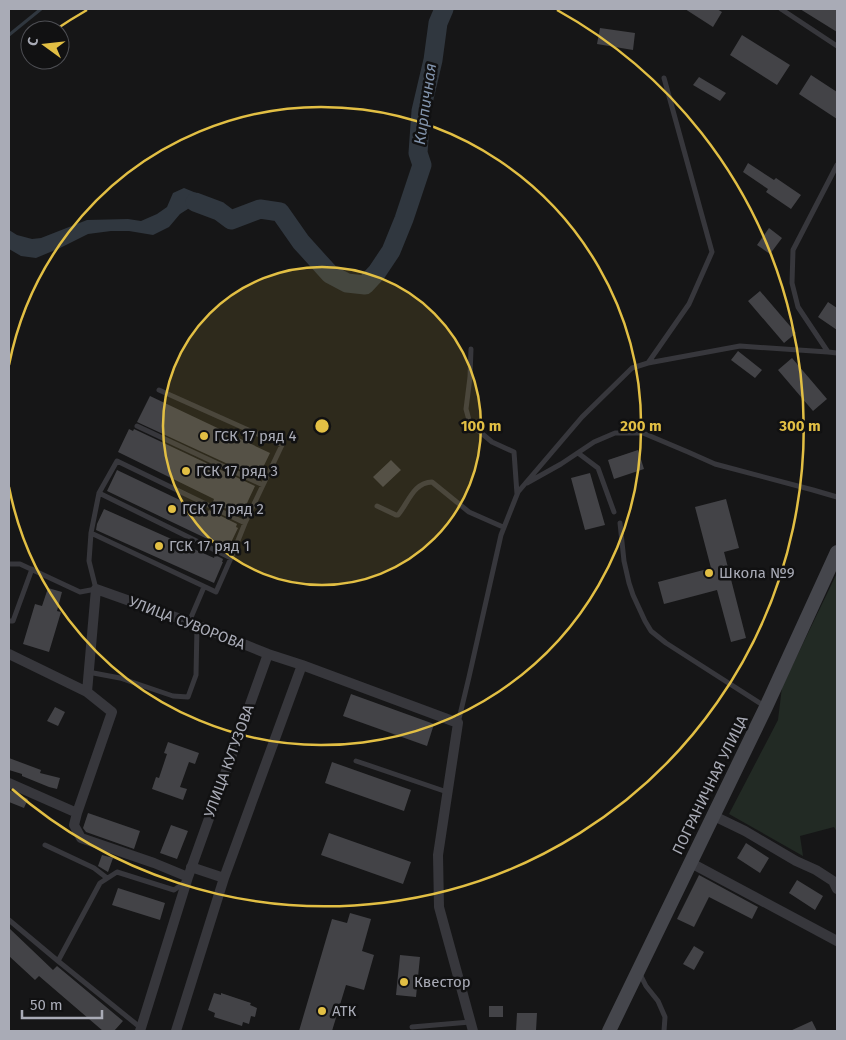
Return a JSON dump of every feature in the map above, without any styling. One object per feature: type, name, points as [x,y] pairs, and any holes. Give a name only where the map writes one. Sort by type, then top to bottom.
[{"type":"street","name":"ПОГРАНИЧНАЯ УЛИЦА","points":[[610,1031],[766,707],[837,552]]},
{"type":"street","name":"УЛИЦА СУВОРОВА","points":[[96,589],[458,724]]},
{"type":"street","points":[[87,692],[96,589]]},
{"type":"street","points":[[9,654],[87,692],[112,712],[76,813],[74,825],[81,838],[188,875],[224,878]]},
{"type":"street","name":"УЛИЦА КУТУЗОВА","points":[[141,1030],[188,875],[268,654]]},
{"type":"street","points":[[176,1031],[224,878],[302,665]]},
{"type":"street","points":[[458,724],[438,855],[439,907],[472,1026]]},
{"type":"street","points":[[9,783],[76,813]]},
{"type":"street","points":[[714,816],[816,870],[833,881],[837,889]]},
{"type":"street","points":[[691,863],[837,941]]},
{"type":"lane","points":[[781,9],[837,46]]},
{"type":"lane","points":[[648,363],[689,304],[712,252],[664,78]]},
{"type":"lane","points":[[828,352],[798,307],[792,282],[793,250],[837,165]]},
{"type":"lane","points":[[831,178],[837,181]]},
{"type":"lane","points":[[458,724],[503,527],[517,495],[582,418],[632,368],[648,363],[740,346],[837,353]]},
{"type":"lane","points":[[471,350],[466,409],[469,420],[474,427],[492,442],[514,452],[517,495]]},
{"type":"lane","points":[[91,534],[216,592],[232,558],[244,523],[282,446],[159,390]]},
{"type":"lane","points":[[137,426],[263,485]]},
{"type":"lane","points":[[524,485],[594,442],[615,433],[643,433],[715,464],[837,497]]},
{"type":"lane","points":[[578,453],[598,468],[614,512]]},
{"type":"lane","points":[[9,564],[20,564],[80,592],[96,589],[89,561],[91,534],[99,493],[116,461],[244,523]]},
{"type":"lane","points":[[377,506],[396,516],[419,487],[432,482],[469,512],[503,527]]},
{"type":"lane","points":[[99,493],[232,558]]},
{"type":"lane","points":[[620,523],[624,561],[629,583],[638,607],[651,631],[666,643],[766,707]]},
{"type":"lane","points":[[9,622],[13,621],[32,569]]},
{"type":"lane","points":[[88,672],[120,678],[173,696],[188,698],[196,675],[193,624],[204,587]]},
{"type":"lane","points":[[356,761],[447,792]]},
{"type":"lane","points":[[45,846],[94,868],[107,878]]},
{"type":"lane","points":[[58,960],[100,883],[107,878],[117,872],[174,890],[188,875]]},
{"type":"lane","points":[[9,920],[141,1030]]},
{"type":"lane","points":[[639,972],[646,986],[658,1001],[665,1017],[664,1031]]},
{"type":"lane","points":[[412,1027],[472,1026]]},
{"type":"shaded area","points":[[184,188],[206,197],[219,211],[207,211],[191,207],[180,214],[169,227],[153,235],[129,231],[88,234],[36,258],[21,256],[9,249],[9,230],[17,235],[32,239],[41,238],[87,220],[128,219],[141,221],[167,207],[173,193]]},
{"type":"shaded area","points":[[837,573],[837,832],[834,827],[800,836],[803,856],[729,814],[778,720],[782,687]]},
{"type":"building","points":[[685,9],[717,9],[722,12],[713,27]]},
{"type":"building","points":[[800,9],[837,9],[837,32]]},
{"type":"building","points":[[600,28],[635,33],[633,50],[597,44]]},
{"type":"building","points":[[742,35],[790,65],[777,85],[730,55]]},
{"type":"building","points":[[811,75],[837,92],[837,119],[799,94]]},
{"type":"building","points":[[699,77],[726,93],[720,101],[693,85]]},
{"type":"building","points":[[748,163],[774,180],[776,178],[801,195],[791,209],[766,192],[768,189],[743,172]]},
{"type":"building","points":[[769,228],[782,238],[770,254],[757,245]]},
{"type":"building","points":[[760,291],[796,333],[784,343],[748,301]]},
{"type":"building","points":[[828,302],[837,308],[837,330],[818,317]]},
{"type":"building","points":[[738,351],[762,370],[755,378],[731,360]]},
{"type":"building","points":[[792,358],[827,399],[813,411],[778,370]]},
{"type":"building","name":"ГСК 17 ряд 4","points":[[150,396],[270,453],[258,478],[137,422]]},
{"type":"building","name":"ГСК 17 ряд 3","points":[[129,429],[133,431],[134,429],[255,486],[241,516],[213,502],[214,499],[118,452]]},
{"type":"building","points":[[638,450],[644,469],[614,479],[608,460]]},
{"type":"building","points":[[391,460],[401,470],[383,487],[373,477]]},
{"type":"building","name":"ГСК 17 ряд 2","points":[[117,470],[207,513],[209,510],[237,524],[236,527],[238,528],[227,551],[219,547],[220,545],[107,491]]},
{"type":"building","points":[[590,473],[605,525],[585,530],[571,478]]},
{"type":"building","name":"Школа №9","points":[[726,499],[739,548],[724,552],[746,638],[731,642],[717,590],[664,604],[658,582],[711,568],[695,507]]},
{"type":"building","name":"ГСК 17 ряд 1","points":[[104,509],[214,558],[215,555],[223,559],[214,583],[96,530]]},
{"type":"building","points":[[48,588],[62,592],[57,611],[61,612],[49,652],[23,644],[35,604],[42,606]]},
{"type":"building","points":[[351,694],[434,724],[427,746],[343,716]]},
{"type":"building","points":[[55,707],[65,712],[58,726],[47,721]]},
{"type":"building","points":[[168,742],[199,753],[195,764],[189,762],[180,787],[187,789],[183,800],[152,789],[156,777],[159,778],[167,754],[164,753]]},
{"type":"building","points":[[9,758],[41,770],[40,773],[60,778],[57,789],[9,770]]},
{"type":"building","points":[[332,762],[411,790],[404,811],[325,783]]},
{"type":"building","points":[[9,790],[28,799],[24,808],[9,802]]},
{"type":"building","points":[[88,813],[140,831],[134,849],[86,832],[83,828]]},
{"type":"building","points":[[171,825],[188,831],[177,859],[160,853]]},
{"type":"building","points":[[329,833],[411,862],[403,884],[321,855]]},
{"type":"building","points":[[746,843],[769,858],[760,873],[737,858]]},
{"type":"building","points":[[102,855],[113,858],[108,872],[98,866]]},
{"type":"building","points":[[699,875],[758,907],[752,919],[709,897],[694,927],[677,919]]},
{"type":"building","points":[[797,880],[823,896],[815,910],[789,893]]},
{"type":"building","points":[[118,888],[165,903],[160,920],[112,905]]},
{"type":"building","name":"АТК","points":[[350,913],[371,919],[362,951],[374,955],[364,990],[346,985],[332,1031],[299,1031],[332,919],[347,923]]},
{"type":"building","points":[[9,928],[53,970],[57,966],[123,1021],[114,1031],[103,1031],[39,976],[35,980],[9,956]]},
{"type":"building","points":[[694,946],[704,952],[694,970],[683,964]]},
{"type":"building","points":[[400,955],[420,957],[416,997],[396,995]]},
{"type":"building","points":[[214,993],[221,995],[221,993],[251,1003],[250,1005],[257,1008],[255,1017],[251,1016],[249,1024],[243,1022],[242,1026],[214,1017],[215,1013],[208,1010]]},
{"type":"building","points":[[489,1006],[503,1006],[503,1017],[489,1017]]},
{"type":"building","points":[[517,1013],[537,1013],[536,1031],[516,1031]]},
{"type":"building","points":[[812,1021],[817,1031],[790,1031]]},
{"type":"waterway","points":[[9,35],[41,9]]},
{"type":"waterway","name":"Кирпичная","points":[[195,202],[219,211],[231,220],[260,209],[280,212],[301,242],[330,274],[347,283],[365,285],[377,272],[391,251],[422,165],[418,153],[421,111],[433,60],[438,23],[444,9]]},
{"type":"place","name":"ГСК 17 ряд 4","points":[[204,436]]},
{"type":"place","name":"ГСК 17 ряд 3","points":[[186,471]]},
{"type":"place","name":"ГСК 17 ряд 2","points":[[172,509]]},
{"type":"place","name":"ГСК 17 ряд 1","points":[[159,546]]},
{"type":"place","name":"Школа №9","points":[[709,573]]},
{"type":"place","name":"Квестор","points":[[404,982]]},
{"type":"place","name":"АТК","points":[[322,1011]]}]
